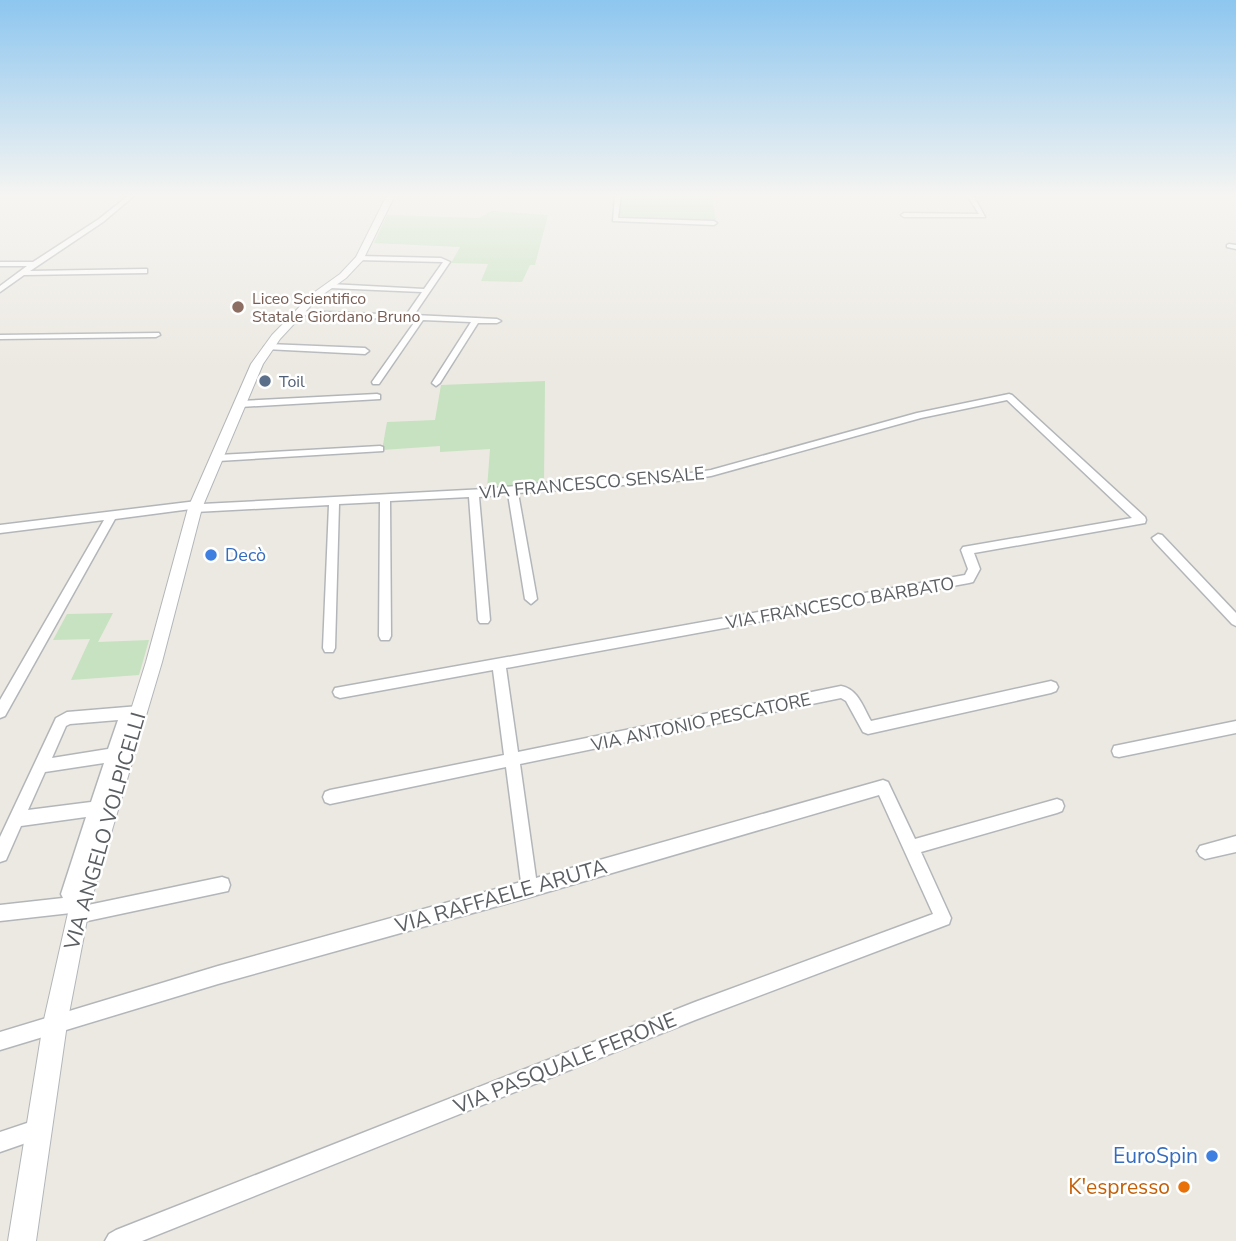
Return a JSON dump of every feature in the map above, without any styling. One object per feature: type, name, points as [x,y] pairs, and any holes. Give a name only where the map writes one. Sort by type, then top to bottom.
[{"type":"street","points":[[0,290],[48,253]]},
{"type":"street","points":[[362,253],[360,258],[444,261],[408,317]]},
{"type":"street","name":"VIA ANGELO VOLPICELLI","points":[[22,1241],[76,905],[196,507],[257,364],[268,347],[299,313],[360,258]]},
{"type":"street","points":[[0,264],[31,264]]},
{"type":"street","points":[[20,273],[144,271]]},
{"type":"street","points":[[330,286],[421,289]]},
{"type":"street","points":[[299,313],[497,321]]},
{"type":"street","points":[[376,382],[421,318]]},
{"type":"street","points":[[436,383],[476,320]]},
{"type":"street","points":[[0,337],[156,335]]},
{"type":"street","points":[[268,347],[365,351]]},
{"type":"street","points":[[240,404],[377,397]]},
{"type":"street","name":"VIA FRANCESCO SENSALE","points":[[0,529],[196,507],[474,494],[652,480],[711,472],[979,401],[1009,397],[1019,405]]},
{"type":"street","name":"VIA FRANCESCO BARBATO","points":[[340,692],[969,579],[974,569],[967,550],[1141,520],[1019,405]]},
{"type":"street","points":[[218,458],[380,449]]},
{"type":"street","points":[[512,489],[531,598]]},
{"type":"street","points":[[474,494],[484,620]]},
{"type":"street","points":[[385,499],[385,636]]},
{"type":"street","points":[[329,648],[334,502]]},
{"type":"street","points":[[0,712],[112,515]]},
{"type":"street","points":[[1158,538],[1236,621]]},
{"type":"street","points":[[499,664],[530,889]]},
{"type":"street","name":"VIA ANTONIO PESCATORE","points":[[330,797],[841,692],[851,697],[868,728],[1051,687]]},
{"type":"street","points":[[76,905],[94,809],[112,755],[133,712]]},
{"type":"street","points":[[0,854],[61,722],[67,718],[133,712]]},
{"type":"street","points":[[1119,751],[1236,727]]},
{"type":"street","points":[[41,766],[112,755]]},
{"type":"street","name":"VIA RAFFAELE ARUTA","points":[[0,1041],[218,975],[530,889],[883,787],[912,847]]},
{"type":"street","points":[[912,847],[1057,806]]},
{"type":"street","points":[[16,819],[94,809]]},
{"type":"street","points":[[1205,850],[1236,844]]},
{"type":"street","name":"VIA PASQUALE FERONE","points":[[116,1241],[695,1011],[943,918],[912,847]]},
{"type":"street","points":[[0,913],[222,885]]},
{"type":"street","points":[[0,1142],[39,1129]]},
{"type":"green space","points":[[457,253],[538,253],[535,265],[530,265],[522,282],[481,281],[488,264],[451,263]]},
{"type":"green space","points":[[545,381],[544,485],[487,489],[490,449],[440,452],[440,446],[382,450],[387,422],[435,420],[441,385]]},
{"type":"green space","points":[[113,613],[98,642],[149,640],[139,675],[71,680],[90,639],[53,640],[67,614]]},
{"type":"place","name":"Liceo Scientifico Statale Giordano Bruno","points":[[238,307]]},
{"type":"place","name":"Toil","points":[[265,381]]},
{"type":"place","name":"Decò","points":[[211,555]]},
{"type":"place","name":"EuroSpin","points":[[1212,1156]]},
{"type":"place","name":"K'espresso","points":[[1184,1187]]}]
